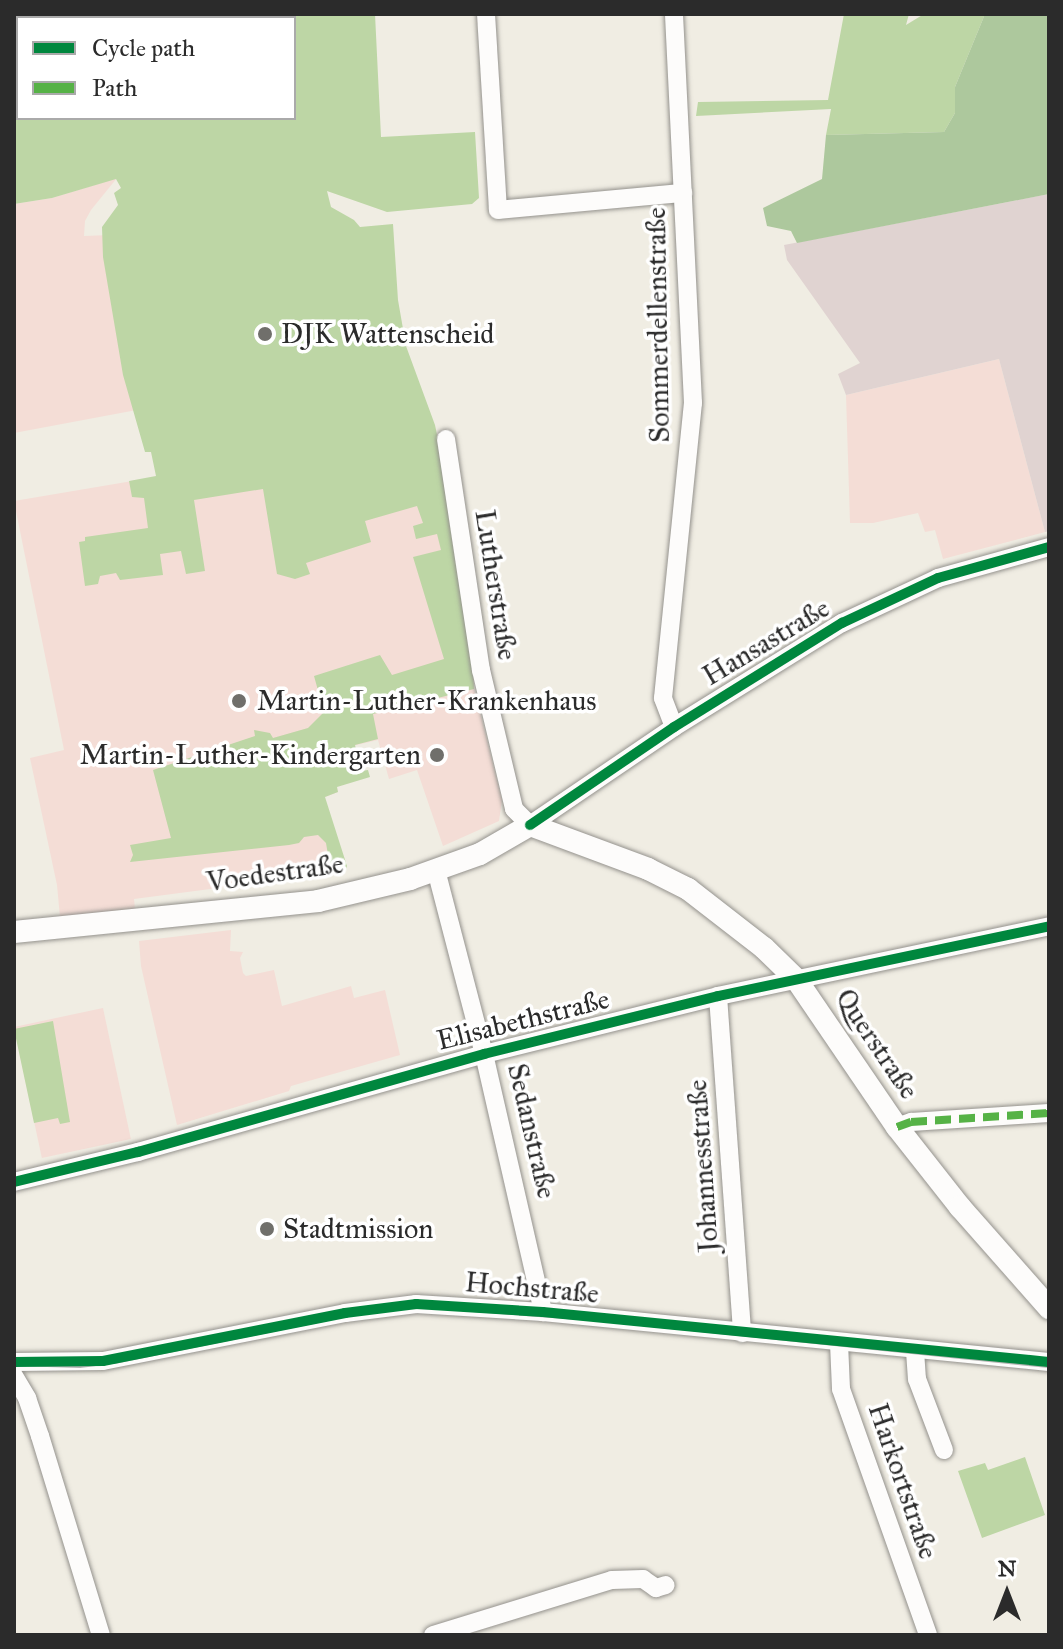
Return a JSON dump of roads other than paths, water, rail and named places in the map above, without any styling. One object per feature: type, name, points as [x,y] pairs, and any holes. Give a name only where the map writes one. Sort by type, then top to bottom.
[{"type":"main road","name":"Voedestraße","points":[[14,932],[318,901],[383,887],[436,870],[480,854],[530,825]]},
{"type":"main road","name":"Querstraße","points":[[530,825],[648,869],[688,889],[764,948],[796,979],[897,1127],[960,1207],[1049,1308]]},
{"type":"street","points":[[486,14],[498,210],[683,193]]},
{"type":"street","name":"Sommerdellenstraße","points":[[674,14],[693,403],[663,698],[674,727]]},
{"type":"street","name":"Lutherstraße","points":[[446,439],[481,670],[514,809],[530,825]]},
{"type":"street","name":"Hansastraße","points":[[530,825],[674,727],[842,623],[938,578],[1049,547]]},
{"type":"street","name":"Sedanstraße","points":[[436,870],[484,1054],[543,1312]]},
{"type":"street","name":"Elisabethstraße","points":[[14,1182],[138,1152],[484,1054],[718,996],[1049,926]]},
{"type":"street","name":"Johannesstraße","points":[[718,996],[742,1333]]},
{"type":"street","points":[[897,1127],[911,1122],[1049,1113]]},
{"type":"street","name":"Hochstraße","points":[[14,1362],[103,1361],[397,1305],[543,1312],[1049,1362]]},
{"type":"street","name":"Harkortstraße","points":[[839,1343],[841,1389],[928,1635]]},
{"type":"street","points":[[915,1351],[917,1379],[944,1450]]},
{"type":"street","points":[[14,1376],[27,1398],[40,1436],[101,1635]]},
{"type":"street","points":[[433,1635],[612,1580],[643,1579],[656,1588],[666,1585]]},
{"type":"tram line","points":[[14,1365],[80,1367],[114,1363],[356,1314],[419,1307],[593,1320],[1049,1367]]},
{"type":"place","name":"DJK Wattenscheid","points":[[265,334]]},
{"type":"place","name":"Martin-Luther-Krankenhaus","points":[[239,701]]},
{"type":"place","name":"Martin-Luther-Kindergarten","points":[[437,755]]},
{"type":"place","name":"Stadtmission","points":[[267,1229]]}]
